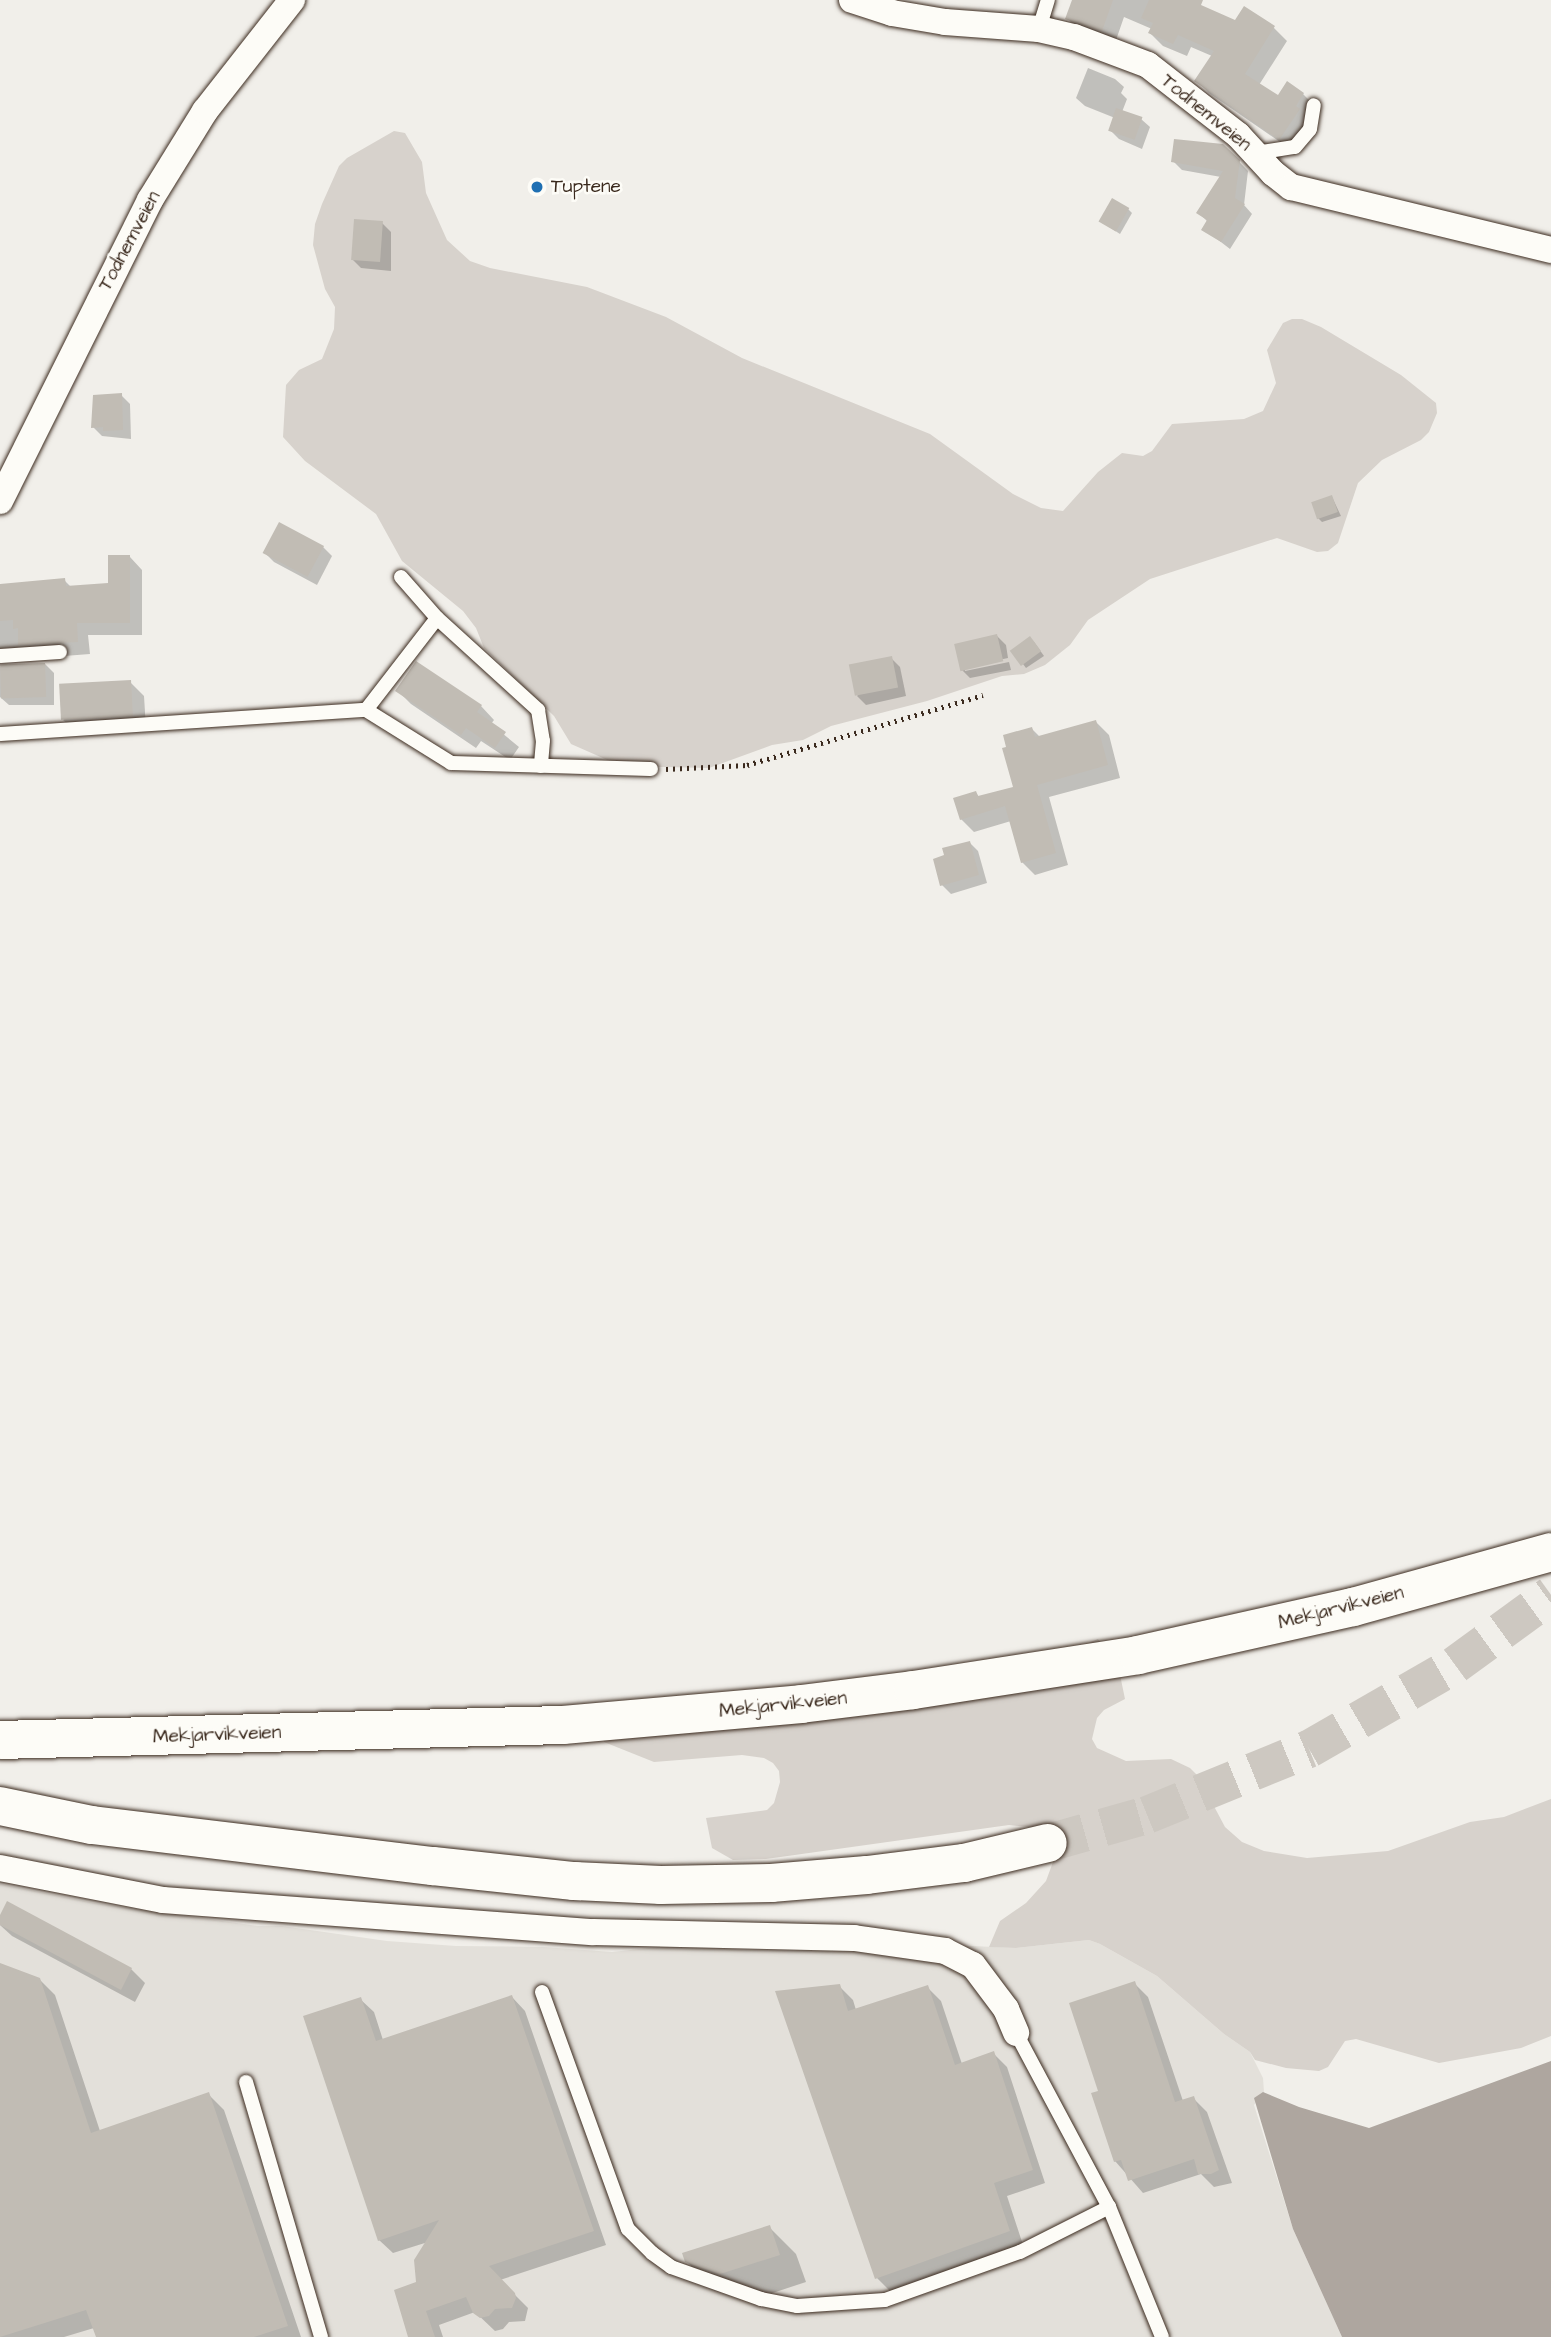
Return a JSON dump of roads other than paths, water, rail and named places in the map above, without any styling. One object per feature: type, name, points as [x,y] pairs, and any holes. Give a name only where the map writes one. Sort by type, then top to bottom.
[{"type":"main road","name":"Mekjarvikveien","points":[[0,1740],[563,1725],[826,1701],[1138,1655],[1353,1607],[1551,1552]]},
{"type":"main road","points":[[0,1806],[92,1825],[458,1869],[574,1881],[661,1885],[771,1883],[867,1875],[964,1863],[1048,1843]]},
{"type":"main road","points":[[0,1824],[92,1825]]},
{"type":"street","name":"Todnemveien","points":[[0,501],[150,200],[205,111],[292,0]]},
{"type":"street","name":"Todnemveien","points":[[852,0],[892,13],[946,22],[1039,29],[1074,37],[1148,65],[1256,153],[1273,173],[1291,187],[1551,250]]},
{"type":"street","points":[[0,1868],[163,1900],[593,1932],[854,1938],[945,1951],[973,1965],[1006,2009],[1016,2033]]},
{"type":"lane","points":[[1039,29],[1048,0]]},
{"type":"lane","points":[[1256,153],[1295,147],[1310,129],[1314,105]]},
{"type":"lane","points":[[401,577],[438,618],[538,710],[543,741],[541,766]]},
{"type":"lane","points":[[366,710],[438,618]]},
{"type":"lane","points":[[0,656],[60,652]]},
{"type":"lane","points":[[0,734],[366,710],[451,763],[651,769]]},
{"type":"lane","points":[[542,1992],[628,2229],[671,2267],[761,2300],[797,2306],[885,2300],[1020,2252],[1109,2207]]},
{"type":"lane","points":[[1016,2033],[1109,2207],[1162,2337]]},
{"type":"lane","points":[[246,2082],[321,2337]]},
{"type":"tunnel","points":[[1048,1843],[1147,1815],[1309,1749],[1455,1665],[1551,1595]]},
{"type":"place","name":"Tuptene","points":[[537,187]]}]
